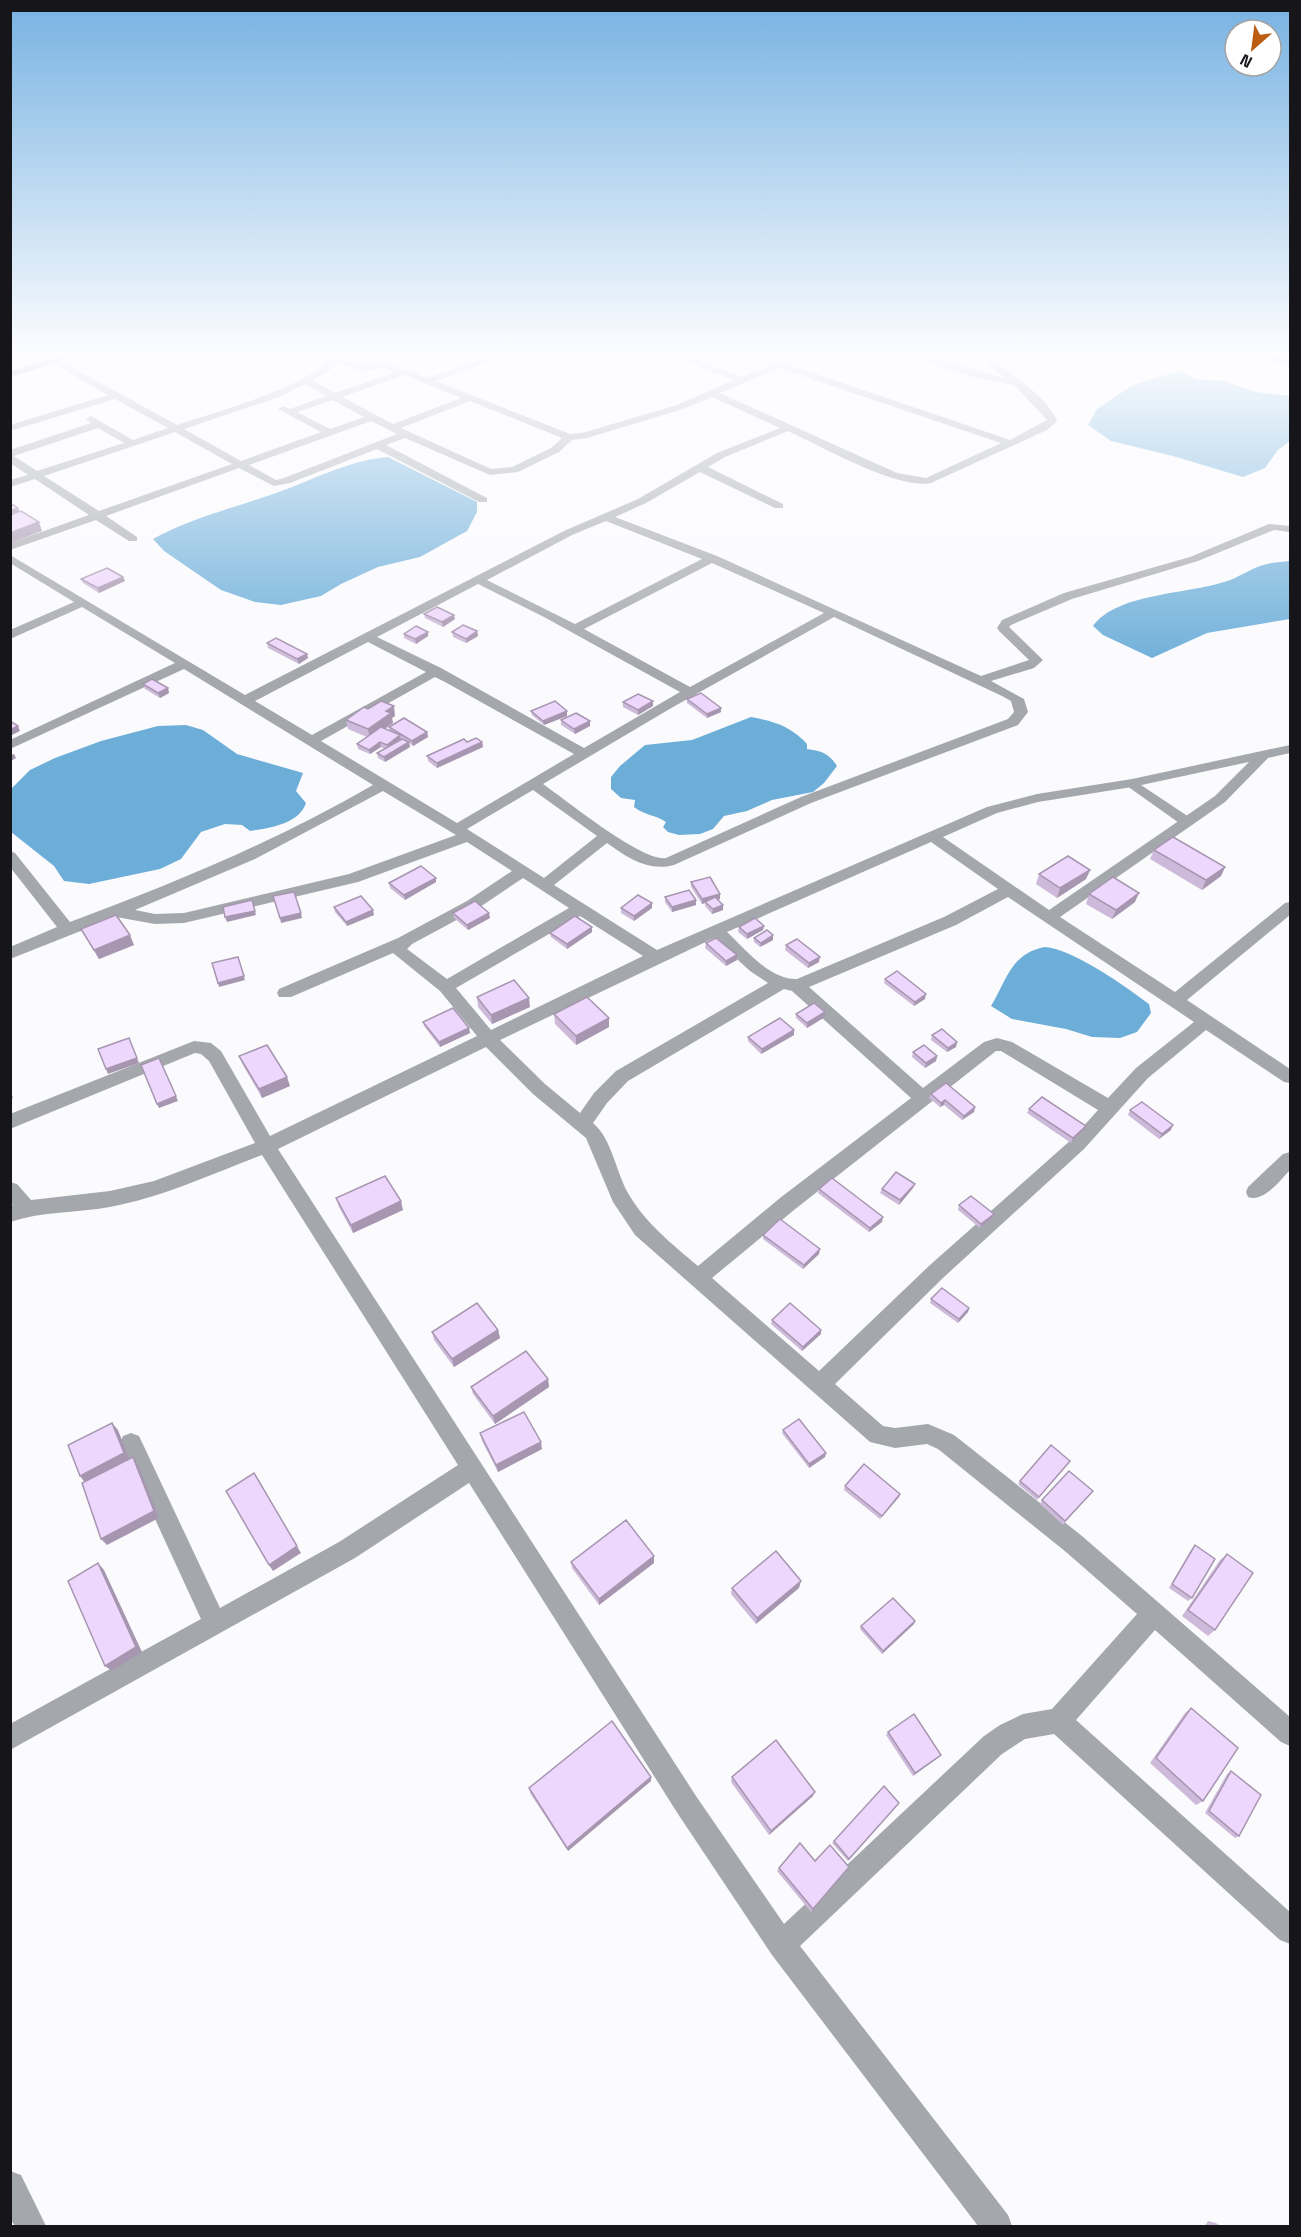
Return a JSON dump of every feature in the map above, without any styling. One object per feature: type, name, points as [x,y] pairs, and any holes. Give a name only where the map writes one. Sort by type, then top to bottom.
[{"type":"street","points":[[16,460],[133,539]]},
{"type":"street","points":[[10,484],[83,460]]},
{"type":"street","points":[[232,460],[270,481],[279,483],[338,460]]},
{"type":"street","points":[[10,547],[254,460]]},
{"type":"street","points":[[407,460],[483,500]]},
{"type":"street","points":[[463,460],[480,468],[498,472],[514,470],[534,460]]},
{"type":"street","points":[[246,700],[568,533],[642,501],[711,460]]},
{"type":"street","points":[[860,460],[893,475],[920,481],[935,479],[974,460]]},
{"type":"street","points":[[699,467],[778,506]]},
{"type":"street","points":[[534,784],[645,861],[657,864],[669,862],[806,800],[978,736],[1019,717],[1021,706],[1017,699],[980,680],[713,558],[606,518]]},
{"type":"street","points":[[980,680],[1030,665],[1037,660],[1003,628],[1006,623],[1075,594],[1194,559],[1273,526],[1290,529]]},
{"type":"street","points":[[10,558],[462,832],[656,957]]},
{"type":"street","points":[[574,629],[713,558]]},
{"type":"street","points":[[478,580],[690,692]]},
{"type":"street","points":[[10,635],[84,602]]},
{"type":"street","points":[[115,911],[155,919],[184,918],[353,878],[462,832],[584,754],[834,612]]},
{"type":"street","points":[[368,637],[436,671],[584,754]]},
{"type":"street","points":[[10,745],[186,663]]},
{"type":"street","points":[[311,741],[436,671]]},
{"type":"street","points":[[1049,917],[1220,800],[1276,753]]},
{"type":"street","points":[[10,1189],[19,1211],[110,1199],[156,1188],[266,1146],[656,957],[992,810],[1037,798],[1132,783],[1276,753],[1290,762]]},
{"type":"street","points":[[1132,783],[1187,822]]},
{"type":"street","points":[[10,954],[168,892],[289,838],[383,785]]},
{"type":"street","points":[[543,885],[607,836]]},
{"type":"street","points":[[933,837],[1290,1077]]},
{"type":"street","points":[[10,856],[68,930]]},
{"type":"street","points":[[285,993],[401,944],[472,905],[522,872]]},
{"type":"street","points":[[584,1124],[594,1104],[605,1090],[622,1076],[789,984],[811,981],[950,921],[1009,890]]},
{"type":"street","points":[[1175,1001],[1290,907]]},
{"type":"street","points":[[446,987],[580,909]]},
{"type":"street","points":[[715,930],[767,975],[789,984],[922,1098]]},
{"type":"street","points":[[401,944],[398,948],[401,953],[446,987],[488,1038],[539,1089],[584,1124],[593,1134],[629,1213],[642,1229],[878,1435],[895,1438],[928,1434],[946,1442],[1074,1544],[1290,1733]]},
{"type":"street","points":[[819,1385],[937,1271],[1078,1144],[1142,1073],[1206,1021]]},
{"type":"street","points":[[698,1278],[787,1204],[978,1054],[997,1044],[1020,1053],[1110,1108]]},
{"type":"street","points":[[10,1122],[194,1047],[205,1048],[215,1056],[266,1146],[687,1805],[782,1945],[997,2226]]},
{"type":"street","points":[[1255,1192],[1290,1160]]},
{"type":"street","points":[[131,1443],[215,1623]]},
{"type":"street","points":[[10,1738],[347,1550],[473,1468]]},
{"type":"street","points":[[782,1945],[999,1740],[1012,1730],[1037,1723],[1058,1721],[1153,1614]]},
{"type":"street","points":[[1058,1721],[1290,1930]]},
{"type":"street","points":[[10,2186],[25,2224]]},
{"type":"water","points":[[395,460],[477,502],[477,512],[467,531],[420,557],[378,567],[321,596],[281,605],[255,602],[221,590],[164,551],[153,539],[196,520],[358,462]]},
{"type":"water","points":[[1188,460],[1270,460],[1265,468],[1243,477]]},
{"type":"water","points":[[1290,561],[1290,619],[1207,633],[1152,658],[1103,635],[1093,626],[1104,615],[1136,601],[1209,586],[1230,580],[1261,565]]},
{"type":"water","points":[[751,717],[788,729],[807,744],[807,749],[824,753],[837,766],[824,783],[813,792],[772,800],[747,811],[724,816],[713,829],[700,834],[679,835],[668,832],[663,827],[666,822],[638,810],[634,807],[635,800],[621,798],[611,789],[611,777],[620,766],[645,745],[692,740]]},
{"type":"water","points":[[186,725],[203,730],[237,754],[303,773],[296,791],[306,803],[302,810],[297,816],[283,824],[266,828],[250,831],[242,825],[225,824],[201,832],[181,859],[160,869],[89,884],[64,881],[54,866],[11,832],[11,789],[30,770],[101,741],[158,726]]},
{"type":"water","points":[[1045,947],[1057,949],[1084,961],[1149,1004],[1151,1013],[1137,1032],[1120,1038],[1092,1037],[1066,1029],[1012,1019],[991,1006],[1017,961],[1034,950]]},
{"type":"building","points":[[10,503],[18,508],[10,511]]},
{"type":"building","points":[[21,511],[39,522],[10,533],[10,515]]},
{"type":"building","points":[[107,568],[123,577],[98,588],[81,579]]},
{"type":"building","points":[[437,607],[454,615],[442,622],[424,614]]},
{"type":"building","points":[[463,625],[477,631],[466,639],[452,632]]},
{"type":"building","points":[[416,626],[428,632],[415,639],[404,634]]},
{"type":"building","points":[[276,638],[307,654],[297,659],[267,643]]},
{"type":"building","points":[[152,679],[168,688],[158,693],[143,684]]},
{"type":"building","points":[[701,693],[721,708],[707,714],[687,699]]},
{"type":"building","points":[[638,694],[653,701],[638,710],[623,702]]},
{"type":"building","points":[[381,701],[394,706],[386,711],[391,713],[368,729],[346,720],[364,707],[368,709]]},
{"type":"building","points":[[555,701],[567,711],[543,721],[531,711]]},
{"type":"building","points":[[576,713],[590,721],[574,729],[561,720]]},
{"type":"building","points":[[404,718],[427,732],[412,741],[389,727]]},
{"type":"building","points":[[10,721],[18,726],[10,730]]},
{"type":"building","points":[[381,727],[400,735],[387,745],[380,742],[369,750],[357,744]]},
{"type":"building","points":[[476,738],[482,742],[437,763],[427,756],[464,739],[467,742]]},
{"type":"building","points":[[402,739],[409,742],[384,757],[377,753]]},
{"type":"building","points":[[1173,837],[1225,867],[1206,880],[1154,850]]},
{"type":"building","points":[[1068,856],[1090,870],[1060,888],[1039,874]]},
{"type":"building","points":[[421,866],[436,878],[404,895],[389,883]]},
{"type":"building","points":[[710,877],[720,894],[702,899],[691,882]]},
{"type":"building","points":[[1113,877],[1139,893],[1116,910],[1089,894]]},
{"type":"building","points":[[689,890],[696,900],[672,907],[665,897]]},
{"type":"building","points":[[294,892],[301,913],[280,918],[273,896]]},
{"type":"building","points":[[638,895],[652,903],[634,916],[621,908]]},
{"type":"building","points":[[361,896],[373,910],[346,922],[334,907]]},
{"type":"building","points":[[715,897],[723,905],[713,909],[705,902]]},
{"type":"building","points":[[252,900],[255,911],[225,917],[223,907]]},
{"type":"building","points":[[475,901],[489,913],[467,925],[453,913]]},
{"type":"building","points":[[116,915],[130,935],[94,950],[81,929]]},
{"type":"building","points":[[575,916],[592,927],[567,944],[550,933]]},
{"type":"building","points":[[755,918],[764,926],[747,934],[739,927]]},
{"type":"building","points":[[767,930],[773,935],[761,943],[754,938]]},
{"type":"building","points":[[716,938],[737,955],[726,961],[706,943]]},
{"type":"building","points":[[797,939],[820,957],[809,963],[786,945]]},
{"type":"building","points":[[238,957],[244,976],[218,983],[212,963]]},
{"type":"building","points":[[897,971],[926,994],[915,1002],[885,979]]},
{"type":"building","points":[[514,980],[529,998],[491,1015],[477,997]]},
{"type":"building","points":[[587,997],[609,1018],[576,1036],[554,1014]]},
{"type":"building","points":[[814,1003],[825,1012],[807,1023],[796,1014]]},
{"type":"building","points":[[453,1008],[469,1028],[439,1042],[423,1022]]},
{"type":"building","points":[[780,1018],[794,1030],[762,1049],[748,1037]]},
{"type":"building","points":[[942,1029],[957,1042],[948,1048],[932,1035]]},
{"type":"building","points":[[129,1038],[137,1058],[106,1069],[98,1049]]},
{"type":"building","points":[[267,1045],[287,1077],[259,1089],[239,1056]]},
{"type":"building","points":[[924,1045],[937,1056],[926,1063],[913,1052]]},
{"type":"building","points":[[159,1058],[176,1096],[157,1104],[141,1065]]},
{"type":"building","points":[[946,1083],[975,1107],[964,1116],[945,1100],[941,1103],[931,1094]]},
{"type":"building","points":[[1042,1097],[1086,1126],[1073,1138],[1029,1109]]},
{"type":"building","points":[[1142,1102],[1173,1125],[1162,1134],[1130,1110]]},
{"type":"building","points":[[896,1172],[915,1184],[900,1200],[882,1189]]},
{"type":"building","points":[[385,1176],[401,1201],[351,1225],[336,1198]]},
{"type":"building","points":[[832,1178],[883,1217],[870,1228],[819,1189]]},
{"type":"building","points":[[971,1196],[994,1214],[981,1224],[959,1205]]},
{"type":"building","points":[[780,1219],[820,1249],[804,1265],[763,1235]]},
{"type":"building","points":[[942,1288],[969,1308],[959,1319],[931,1299]]},
{"type":"building","points":[[477,1303],[498,1330],[452,1359],[432,1332]]},
{"type":"building","points":[[790,1303],[821,1330],[803,1347],[772,1320]]},
{"type":"building","points":[[526,1351],[548,1379],[493,1416],[471,1387]]},
{"type":"building","points":[[524,1412],[541,1442],[496,1465],[480,1433]]},
{"type":"building","points":[[799,1419],[826,1453],[809,1464],[783,1430]]},
{"type":"building","points":[[112,1423],[124,1453],[80,1476],[68,1445]]},
{"type":"building","points":[[1051,1445],[1070,1461],[1039,1497],[1020,1481]]},
{"type":"building","points":[[133,1457],[154,1511],[101,1539],[82,1483]]},
{"type":"building","points":[[864,1464],[900,1494],[882,1516],[845,1486]]},
{"type":"building","points":[[1069,1471],[1093,1491],[1065,1521],[1042,1500]]},
{"type":"building","points":[[254,1473],[297,1546],[269,1565],[226,1491]]},
{"type":"building","points":[[626,1520],[654,1556],[599,1599],[571,1562]]},
{"type":"building","points":[[1195,1545],[1215,1559],[1192,1598],[1172,1584]]},
{"type":"building","points":[[776,1551],[801,1581],[757,1618],[732,1588]]},
{"type":"building","points":[[1227,1554],[1253,1573],[1215,1630],[1188,1610]]},
{"type":"building","points":[[98,1563],[136,1647],[105,1666],[68,1581]]},
{"type":"building","points":[[893,1598],[915,1621],[883,1651],[861,1626]]},
{"type":"building","points":[[1191,1708],[1238,1748],[1203,1801],[1156,1758]]},
{"type":"building","points":[[914,1714],[941,1755],[915,1773],[888,1732]]},
{"type":"building","points":[[612,1721],[651,1777],[567,1848],[529,1788]]},
{"type":"building","points":[[776,1740],[815,1792],[771,1831],[732,1777]]},
{"type":"building","points":[[1231,1771],[1261,1795],[1239,1836],[1209,1811]]},
{"type":"building","points":[[884,1786],[899,1803],[849,1859],[834,1841]]},
{"type":"building","points":[[800,1843],[815,1861],[830,1845],[849,1867],[813,1909],[779,1868]]}]
